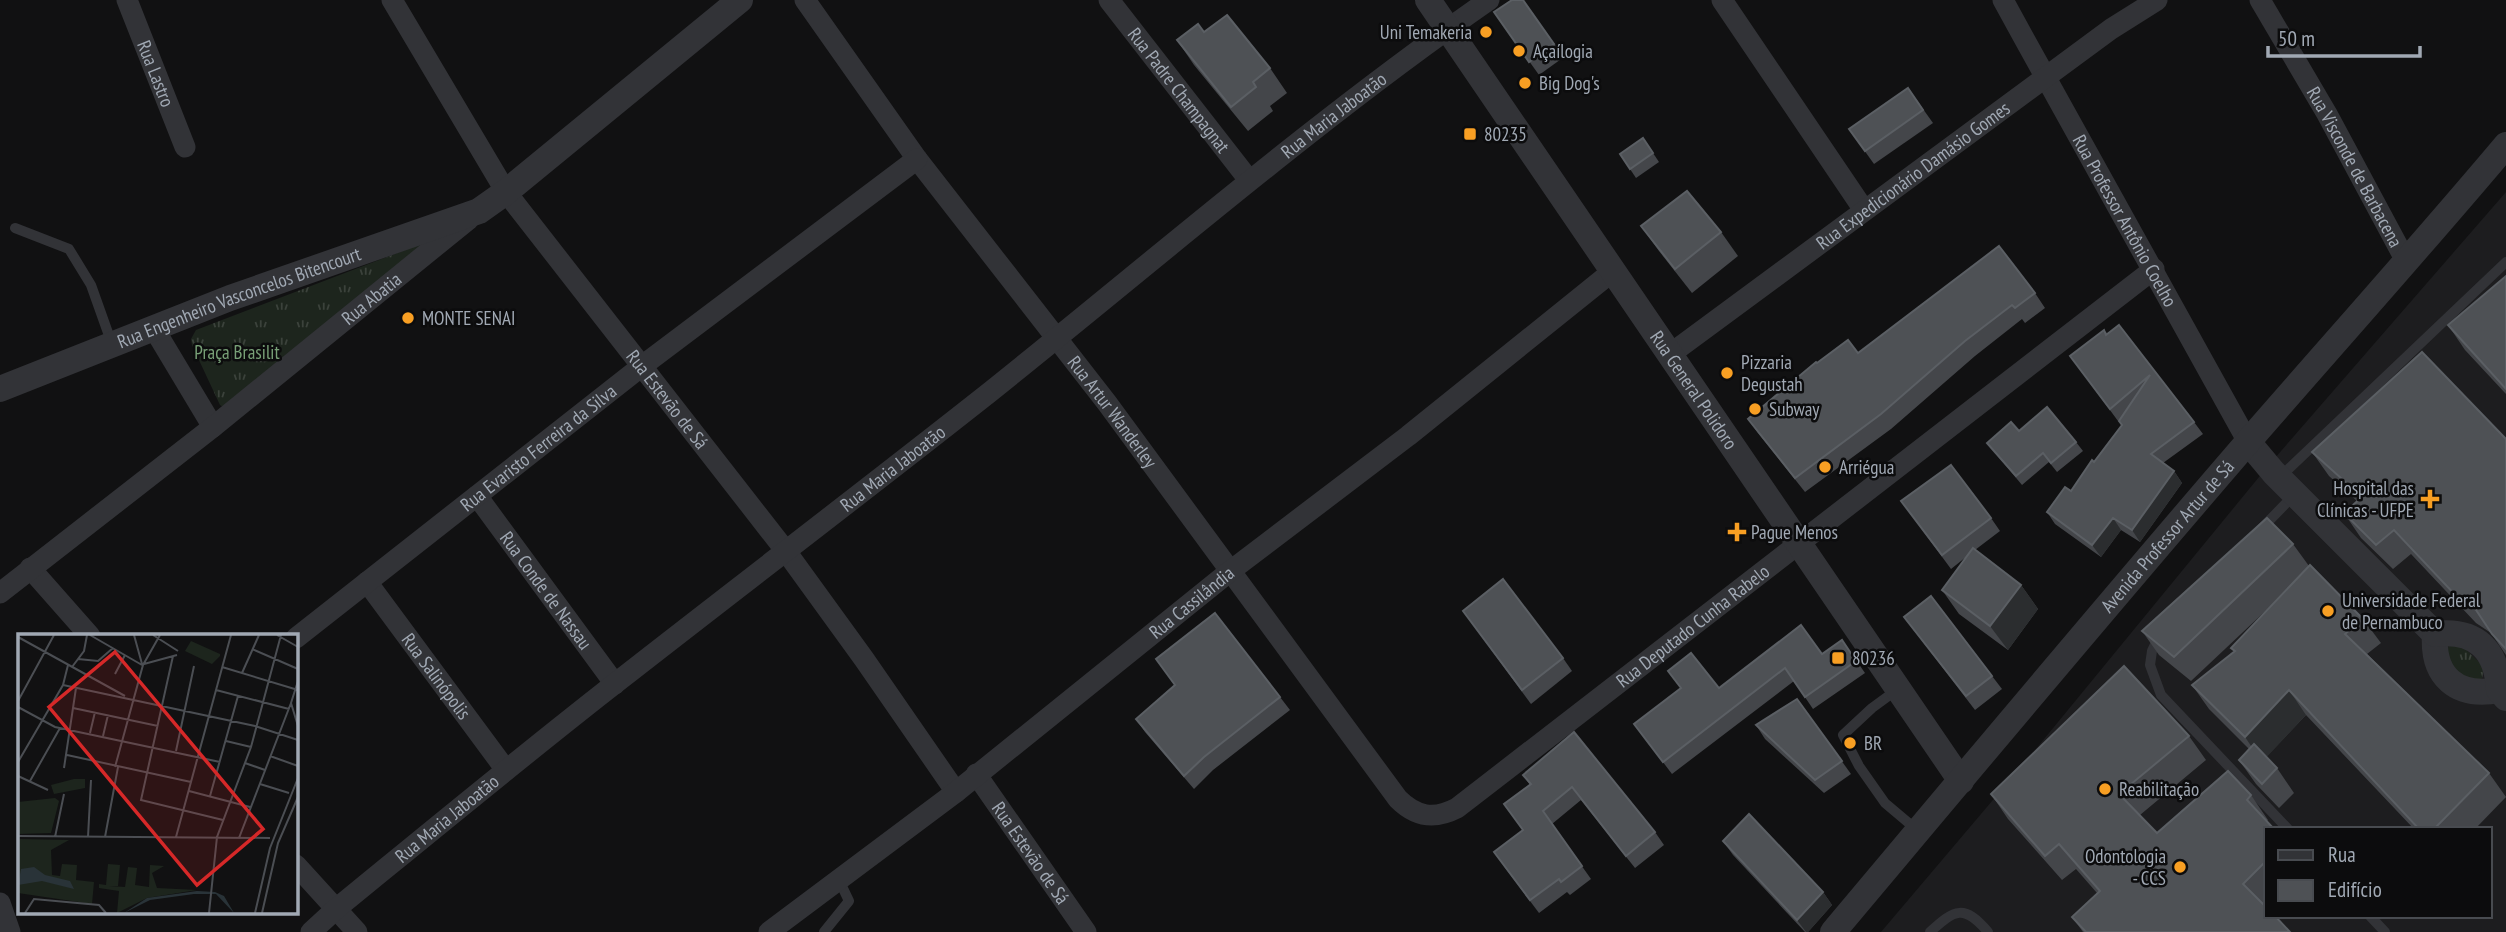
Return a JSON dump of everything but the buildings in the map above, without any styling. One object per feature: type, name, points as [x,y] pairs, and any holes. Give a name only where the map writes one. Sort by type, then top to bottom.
[{"type":"street","name":"Rua Lastro","points":[[127,0],[185,147]]},
{"type":"street","name":"Rua Estevão de Sá","points":[[392,0],[506,192],[785,550],[956,792]]},
{"type":"street","name":"Rua Abatia","points":[[0,593],[213,427],[740,0]]},
{"type":"street","name":"Rua Artur Wanderley","points":[[806,0],[917,159],[1107,403],[1398,799],[1406,807],[1426,816]]},
{"type":"street","name":"Rua Padre Champagnat","points":[[1109,0],[1249,180]]},
{"type":"street","name":"Rua General Polidoro","points":[[1428,0],[1961,781]]},
{"type":"street","name":"Rua Maria Jaboatão","points":[[311,932],[335,909],[506,770],[1055,339],[1249,180],[1489,0]]},
{"type":"street","points":[[1722,0],[1864,210]]},
{"type":"street","name":"Rua Professor Antônio Coelho","points":[[2003,0],[2095,172],[2154,269],[2248,442]]},
{"type":"street","name":"Rua Expedicionário Damásio Gomes","points":[[1669,355],[2111,29],[2157,0]]},
{"type":"street","name":"Rua Visconde de Barbacena","points":[[2260,0],[2327,114],[2407,263]]},
{"type":"street","name":"Avenida Professor Artur de Sá","points":[[1833,932],[2248,442],[2407,263],[2506,145]]},
{"type":"street","name":"Rua Evaristo Ferreira da Silva","points":[[298,636],[642,366],[917,159]]},
{"type":"street","name":"Rua Engenheiro Vasconcelos Bitencourt","points":[[0,389],[230,298],[480,211]]},
{"type":"street","name":"Rua Deputado Cunha Rabelo","points":[[1426,816],[1447,814],[1457,808],[2154,269]]},
{"type":"street","name":"Rua Cassilândia","points":[[769,932],[956,792],[1229,572],[1408,436],[1613,271]]},
{"type":"street","points":[[153,327],[213,427]]},
{"type":"street","points":[[2248,442],[2287,486],[2435,634],[2434,652],[2439,668],[2450,681],[2465,690],[2502,694],[2493,658],[2482,644],[2451,632],[2435,634]]},
{"type":"street","name":"Rua Conde de Nassau","points":[[477,496],[615,684]]},
{"type":"street","points":[[30,568],[88,634]]},
{"type":"street","name":"Rua Salinópolis","points":[[367,582],[506,770]]},
{"type":"street","name":"Rua Estevão de Sá","points":[[976,774],[1086,932]]},
{"type":"street","points":[[298,867],[357,932]]},
{"type":"street","points":[[0,903],[10,932]]},
{"type":"lane","points":[[15,228],[69,249],[91,285],[112,344]]},
{"type":"lane","points":[[2257,533],[2287,486],[2506,262]]},
{"type":"lane","points":[[2165,628],[2152,650],[2150,665],[2161,695],[2286,827]]},
{"type":"lane","points":[[1898,689],[1872,708],[1843,735],[1859,766],[1885,803],[1919,831]]},
{"type":"lane","points":[[824,932],[849,901],[839,880]]},
{"type":"lane","points":[[1930,932],[1950,914],[1959,912],[1977,919],[1988,932]]},
{"type":"lane","points":[[2372,918],[2385,932]]},
{"type":"shaded area","name":"Universidade Federal de Pernambuco","points":[[2506,192],[2506,932],[1881,932],[2031,755],[2268,466]]},
{"type":"green space","name":"Praça Brasilit","points":[[426,242],[223,407],[220,405],[192,345],[191,339],[196,330]]},
{"type":"green space","points":[[2460,644],[2484,667],[2482,679],[2464,680],[2443,656],[2449,646]]},
{"type":"place","name":"Uni Temakeria","points":[[1486,32]]},
{"type":"place","name":"Açaílogia","points":[[1519,51]]},
{"type":"place","name":"Big Dog's","points":[[1525,83]]},
{"type":"place","name":"80235","points":[[1470,134]]},
{"type":"place","name":"MONTE SENAI","points":[[408,318]]},
{"type":"place","name":"Pizzaria Degustah","points":[[1727,373]]},
{"type":"place","name":"Subway","points":[[1755,409]]},
{"type":"place","name":"Arriégua","points":[[1825,467]]},
{"type":"place","name":"Hospital das Clínicas - UFPE","points":[[2430,499]]},
{"type":"place","name":"Pague Menos","points":[[1737,532]]},
{"type":"place","name":"Universidade Federal de Pernambuco","points":[[2328,611]]},
{"type":"place","name":"80236","points":[[1838,658]]},
{"type":"place","name":"BR","points":[[1850,743]]},
{"type":"place","name":"Reabilitação","points":[[2105,789]]},
{"type":"place","name":"Odontologia - CCS","points":[[2180,867]]}]
